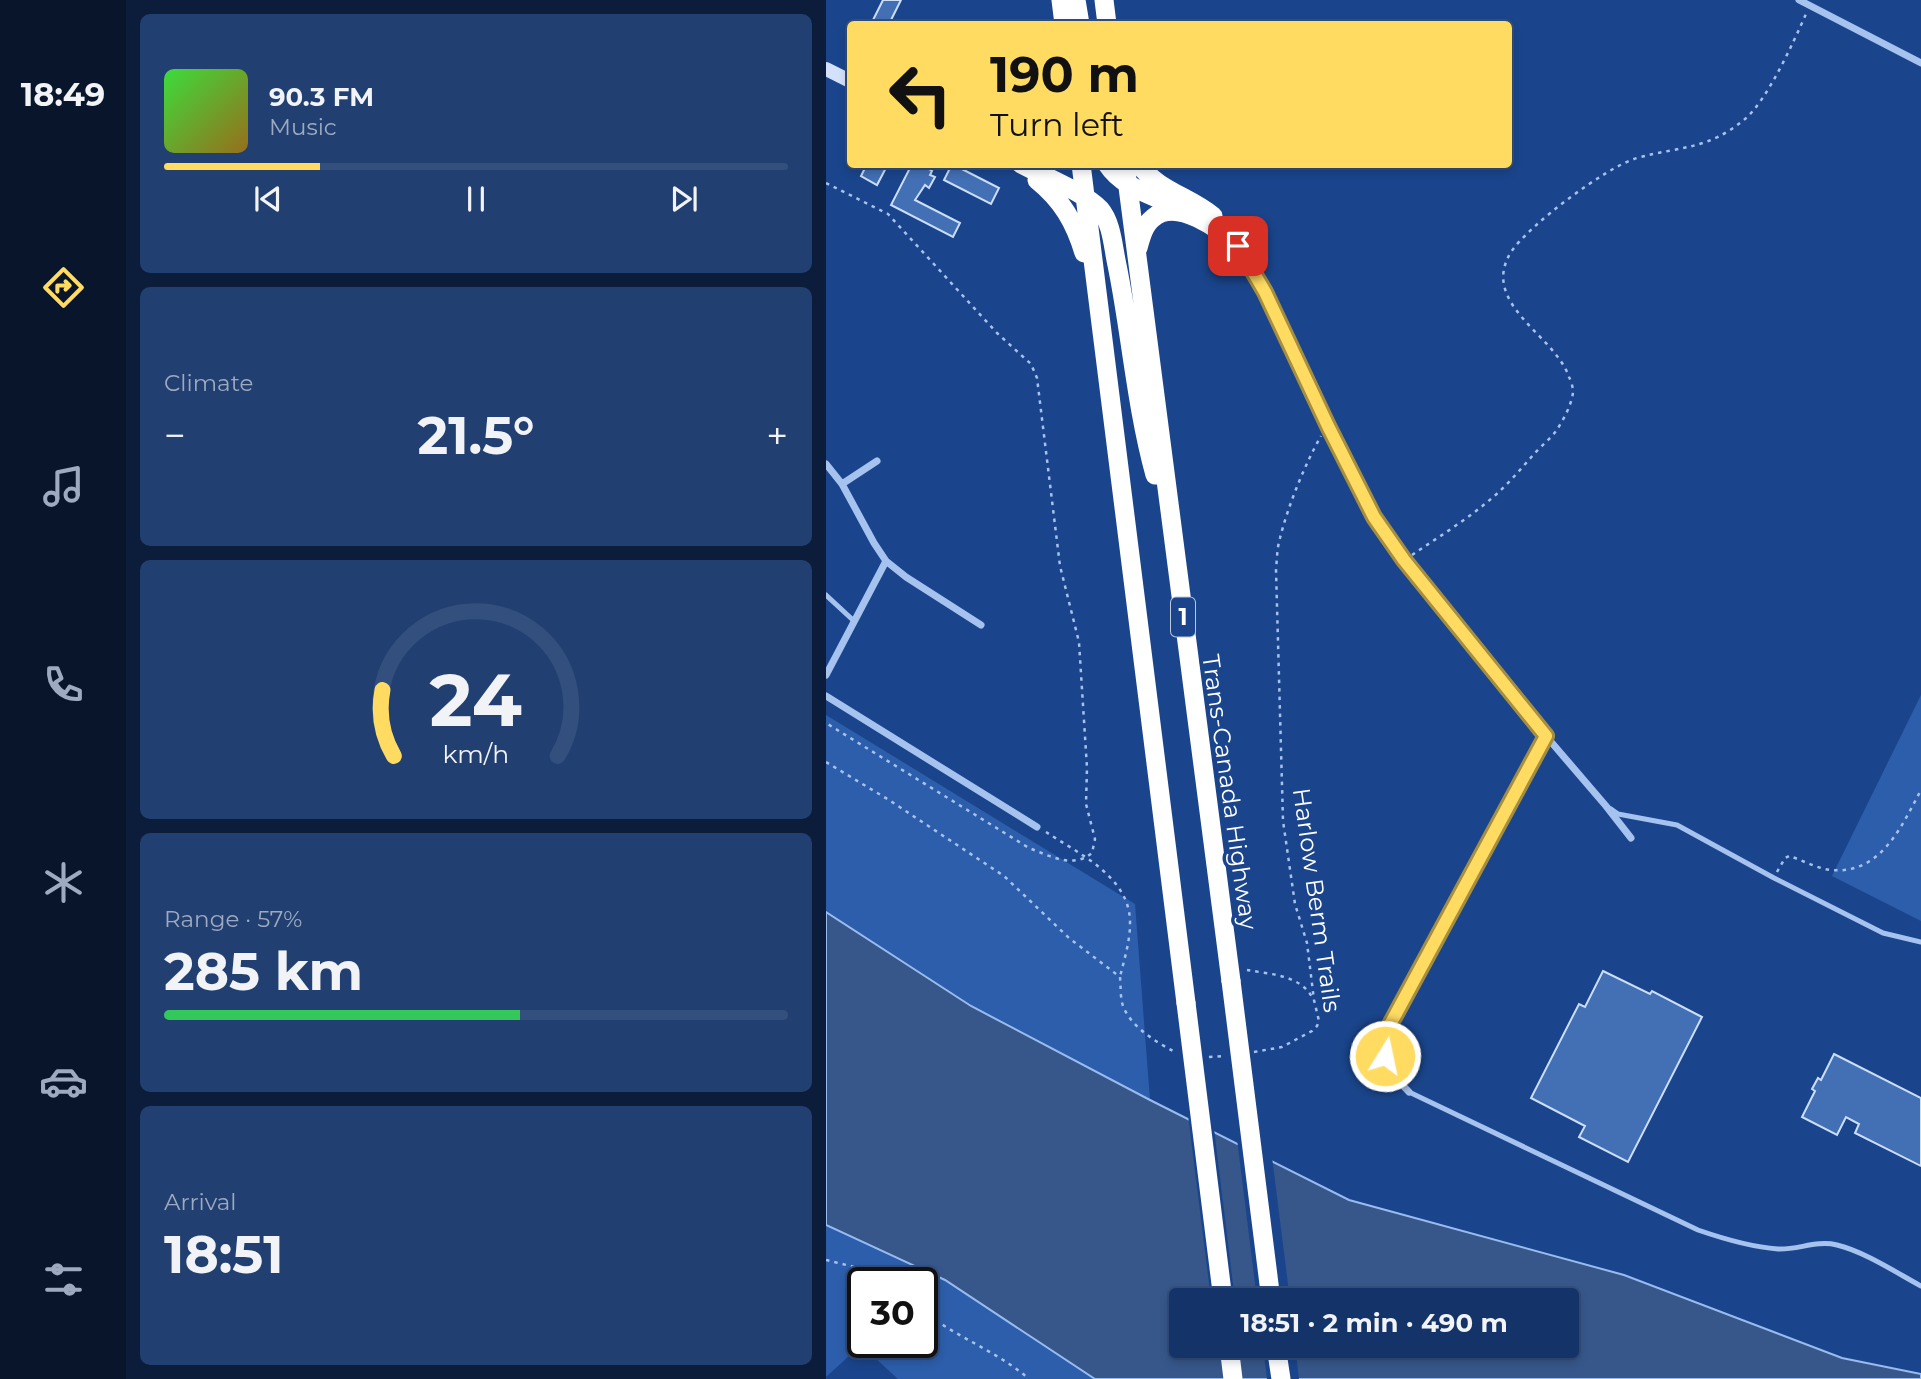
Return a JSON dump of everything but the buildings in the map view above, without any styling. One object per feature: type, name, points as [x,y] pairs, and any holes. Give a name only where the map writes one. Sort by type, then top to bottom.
[{"type":"highway","points":[[1057,21],[1059,0]]},
{"type":"highway","points":[[1059,0],[1063,21]]},
{"type":"highway","points":[[1076,0],[1080,21]]},
{"type":"highway","points":[[1104,0],[1107,21]]},
{"type":"highway","points":[[1018,168],[1044,186],[1066,211],[1076,230],[1099,301]]},
{"type":"highway","points":[[1029,168],[1085,198],[1101,211],[1109,227],[1147,447],[1173,540]]},
{"type":"highway","name":"1","points":[[1081,168],[1222,1288]]},
{"type":"highway","points":[[1110,168],[1128,185],[1202,219],[1238,246]]},
{"type":"highway","name":"Trans-Canada Highway","points":[[1126,168],[1173,540],[1239,981],[1270,1288]]},
{"type":"highway","points":[[1142,168],[1164,188],[1213,216],[1238,246]]},
{"type":"highway","points":[[1137,252],[1144,230],[1155,216],[1164,212],[1175,212],[1202,219]]},
{"type":"highway","points":[[1230,1358],[1233,1379]]},
{"type":"highway","points":[[1278,1358],[1281,1379]]},
{"type":"street","points":[[1799,0],[1921,63]]},
{"type":"street","points":[[826,69],[847,80]]},
{"type":"street","points":[[1238,246],[1265,292],[1374,517],[1404,560],[1631,838]]},
{"type":"street","points":[[842,484],[877,461]]},
{"type":"street","points":[[826,464],[842,484],[886,561],[981,625]]},
{"type":"street","points":[[826,675],[886,561]]},
{"type":"street","points":[[826,696],[1037,827]]},
{"type":"street","points":[[1409,1092],[1394,1077],[1385,1056],[1385,1034],[1546,736]]},
{"type":"lane","points":[[826,595],[854,621]]},
{"type":"lane","points":[[1606,806],[1618,814],[1677,825],[1883,933],[1921,942]]},
{"type":"lane","points":[[1409,1092],[1698,1230],[1735,1242],[1780,1249],[1820,1242],[1835,1244],[1848,1248],[1921,1286]]},
{"type":"path","points":[[1404,560],[1487,502],[1556,430],[1568,408],[1573,391],[1568,372],[1555,351],[1510,302],[1504,289],[1504,271],[1510,254],[1529,230],[1601,176],[1635,159],[1695,146],[1723,136],[1748,117],[1763,98],[1810,6]]},
{"type":"path","points":[[826,183],[888,214],[997,333],[1031,364],[1038,378],[1060,566],[1079,642],[1087,768],[1086,804],[1095,839],[1092,853],[1078,861],[1070,862],[1029,848],[826,723]]},
{"type":"path","name":"Harlow Berm Trails","points":[[1253,1052],[1277,1049],[1312,1031],[1318,1021],[1307,943],[1295,904],[1283,821],[1276,570],[1279,540],[1289,509],[1314,449],[1328,426]]},
{"type":"path","points":[[826,762],[1004,876],[1069,938],[1121,977]]},
{"type":"path","points":[[1774,878],[1784,858],[1789,856],[1830,870],[1860,866],[1870,861],[1884,851],[1895,837],[1921,790]]},
{"type":"path","points":[[1037,827],[1102,871],[1125,895],[1129,936],[1121,977],[1122,1004],[1133,1022],[1158,1042],[1185,1056]]},
{"type":"path","points":[[1239,981],[1245,970],[1288,978],[1308,990],[1314,1000]]},
{"type":"path","points":[[1200,1058],[1229,1055]]},
{"type":"path","points":[[826,1260],[854,1267]]},
{"type":"path","points":[[938,1322],[1008,1363],[1029,1379]]},
{"type":"shaded area","points":[[1921,695],[1921,921],[1832,876]]},
{"type":"shaded area","points":[[826,715],[1135,904],[1150,1100],[971,1006],[826,912]]},
{"type":"shaded area","points":[[826,912],[971,1006],[1349,1200],[1624,1275],[1842,1358],[1921,1374],[1921,1379],[1095,1379],[938,1277],[938,1267],[917,1267],[826,1225]]},
{"type":"shaded area","points":[[826,1225],[917,1267],[847,1267],[847,1358],[826,1377]]},
{"type":"shaded area","points":[[938,1277],[1095,1379],[898,1379],[875,1358],[938,1358]]},
{"type":"pier","points":[[1188,1115],[1214,1128],[1234,1288],[1210,1288]]},
{"type":"pier","points":[[1237,1139],[1272,1157],[1288,1288],[1256,1288]]},
{"type":"pier","points":[[1264,1358],[1296,1358],[1299,1379],[1267,1379]]},
{"type":"route","points":[[1238,246],[1265,292],[1374,517],[1404,560],[1546,736],[1385,1034],[1385,1056]]}]
